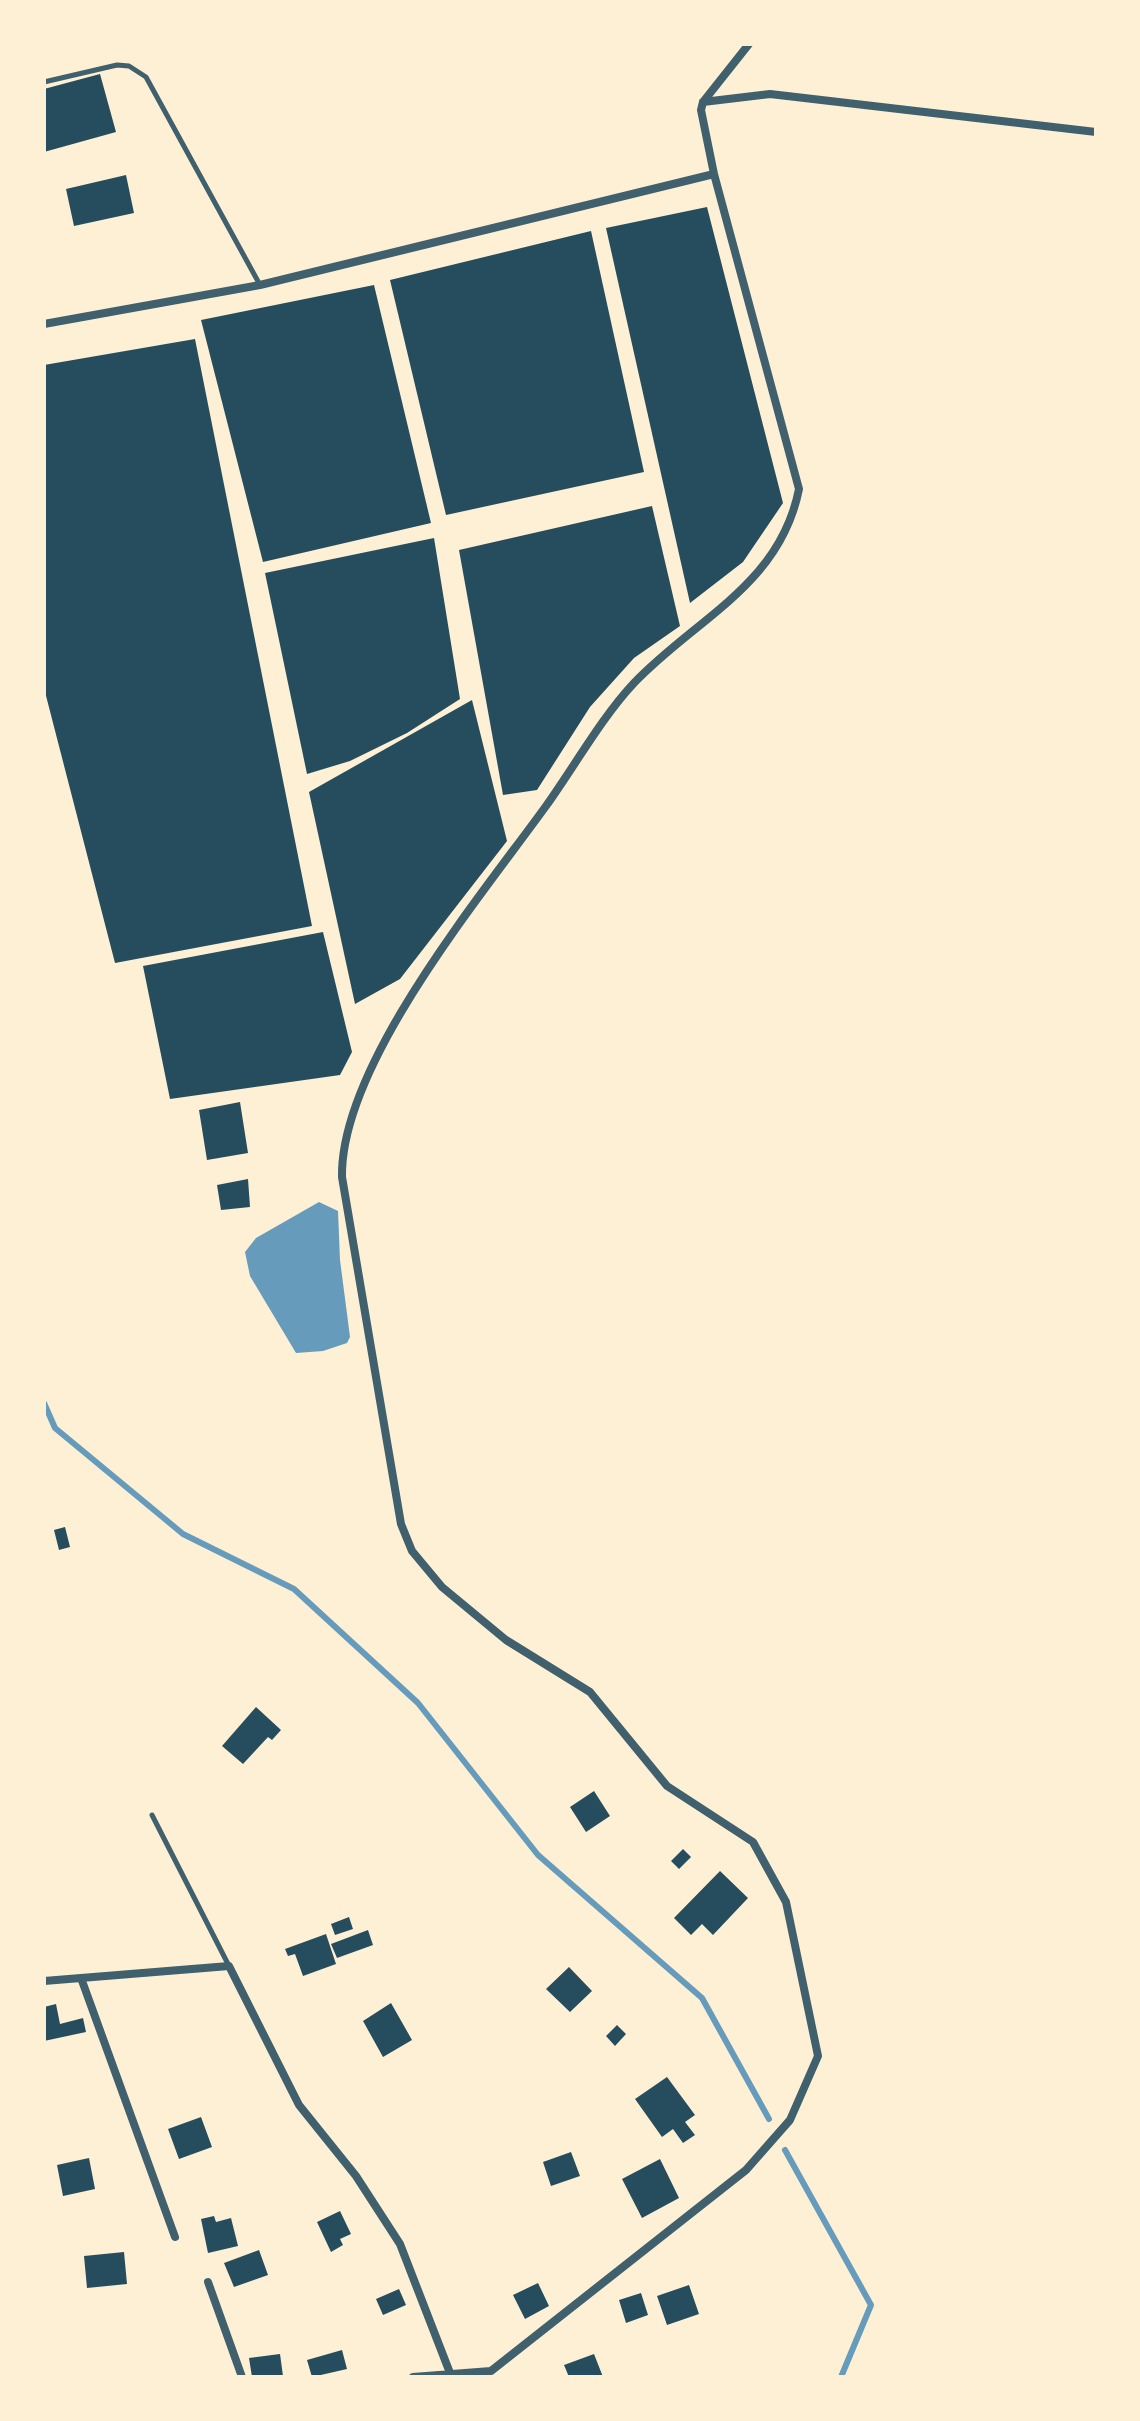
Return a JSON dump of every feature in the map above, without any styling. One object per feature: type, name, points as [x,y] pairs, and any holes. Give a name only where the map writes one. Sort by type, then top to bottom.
[{"type":"street","points":[[413,2377],[450,2373],[488,2374],[746,2170],[790,2120],[818,2056],[786,1902],[753,1842],[667,1786],[590,1692],[506,1640],[442,1587],[412,1551],[401,1524],[342,1177],[342,1157],[363,1088],[411,994],[634,684],[748,585],[779,545],[793,519],[799,489],[714,174],[703,102],[749,44]]},
{"type":"street","points":[[703,102],[770,94],[1096,132]]},
{"type":"street","points":[[44,324],[260,285],[714,174]]},
{"type":"street","points":[[44,1981],[229,1966],[299,2105],[356,2176],[400,2244],[450,2373]]},
{"type":"street","points":[[81,1978],[175,2237]]},
{"type":"street","points":[[208,2282],[242,2377]]},
{"type":"lane","points":[[44,82],[117,65],[129,66],[146,77],[260,285]]},
{"type":"lane","points":[[152,1815],[229,1966]]},
{"type":"water","points":[[319,1202],[338,1211],[340,1260],[350,1337],[347,1343],[323,1351],[296,1353],[250,1276],[245,1252],[256,1238]]},
{"type":"building","points":[[100,74],[116,132],[44,152],[44,89]]},
{"type":"building","points":[[126,175],[134,213],[74,226],[66,189]]},
{"type":"building","points":[[707,207],[783,503],[743,562],[690,603],[606,228]]},
{"type":"building","points":[[591,231],[644,472],[446,515],[390,280]]},
{"type":"building","points":[[374,285],[431,523],[263,562],[201,320]]},
{"type":"building","points":[[195,339],[312,926],[115,963],[44,688],[44,365]]},
{"type":"building","points":[[652,506],[680,626],[634,658],[590,707],[537,790],[503,795],[459,550]]},
{"type":"building","points":[[434,538],[460,699],[407,733],[350,761],[307,774],[265,573]]},
{"type":"building","points":[[472,700],[507,841],[400,979],[355,1004],[309,792]]},
{"type":"building","points":[[323,932],[352,1052],[340,1075],[170,1099],[143,966]]},
{"type":"building","points":[[240,1102],[248,1153],[207,1160],[199,1110]]},
{"type":"building","points":[[248,1179],[250,1207],[221,1210],[217,1185]]},
{"type":"building","points":[[65,1527],[70,1547],[59,1550],[54,1530]]},
{"type":"building","points":[[256,1707],[281,1730],[272,1740],[268,1737],[243,1764],[222,1746]]},
{"type":"building","points":[[594,1791],[610,1816],[586,1832],[570,1807]]},
{"type":"building","points":[[683,1849],[691,1857],[679,1869],[671,1861]]},
{"type":"building","points":[[720,1871],[748,1898],[713,1935],[702,1924],[691,1935],[674,1918]]},
{"type":"building","points":[[349,1917],[353,1929],[335,1935],[331,1924]]},
{"type":"building","points":[[368,1930],[373,1945],[337,1958],[331,1944]]},
{"type":"building","points":[[326,1934],[336,1964],[303,1976],[295,1954],[288,1956],[285,1949]]},
{"type":"building","points":[[569,1967],[592,1991],[570,2012],[546,1989]]},
{"type":"building","points":[[391,2003],[412,2040],[383,2057],[363,2021]]},
{"type":"building","points":[[56,2004],[60,2024],[83,2018],[86,2032],[44,2041],[44,2007]]},
{"type":"building","points":[[617,2025],[626,2034],[615,2046],[606,2036]]},
{"type":"building","points":[[667,2077],[695,2115],[685,2122],[695,2135],[683,2143],[673,2129],[662,2137],[635,2099]]},
{"type":"building","points":[[201,2117],[212,2147],[179,2159],[168,2129]]},
{"type":"building","points":[[571,2152],[580,2176],[551,2186],[543,2162]]},
{"type":"building","points":[[89,2158],[95,2189],[63,2196],[57,2165]]},
{"type":"building","points":[[660,2159],[679,2198],[642,2218],[622,2179]]},
{"type":"building","points":[[340,2211],[351,2234],[340,2239],[343,2245],[331,2252],[317,2222]]},
{"type":"building","points":[[214,2216],[216,2222],[231,2218],[238,2246],[208,2253],[201,2219]]},
{"type":"building","points":[[259,2250],[268,2275],[234,2287],[224,2263]]},
{"type":"building","points":[[124,2252],[127,2284],[87,2288],[84,2256]]},
{"type":"building","points":[[538,2283],[549,2306],[525,2319],[513,2295]]},
{"type":"building","points":[[689,2285],[699,2314],[667,2325],[657,2296]]},
{"type":"building","points":[[399,2289],[406,2305],[383,2315],[376,2299]]},
{"type":"building","points":[[641,2293],[648,2315],[626,2323],[619,2300]]},
{"type":"building","points":[[342,2350],[347,2369],[312,2377],[307,2360]]},
{"type":"building","points":[[280,2354],[283,2376],[252,2377],[249,2358]]},
{"type":"building","points":[[594,2354],[603,2377],[569,2377],[564,2365]]},
{"type":"waterway","points":[[44,1403],[55,1428],[183,1534],[294,1589],[418,1703],[538,1855],[702,1998],[769,2119]]},
{"type":"waterway","points":[[785,2150],[871,2305],[841,2377]]}]
